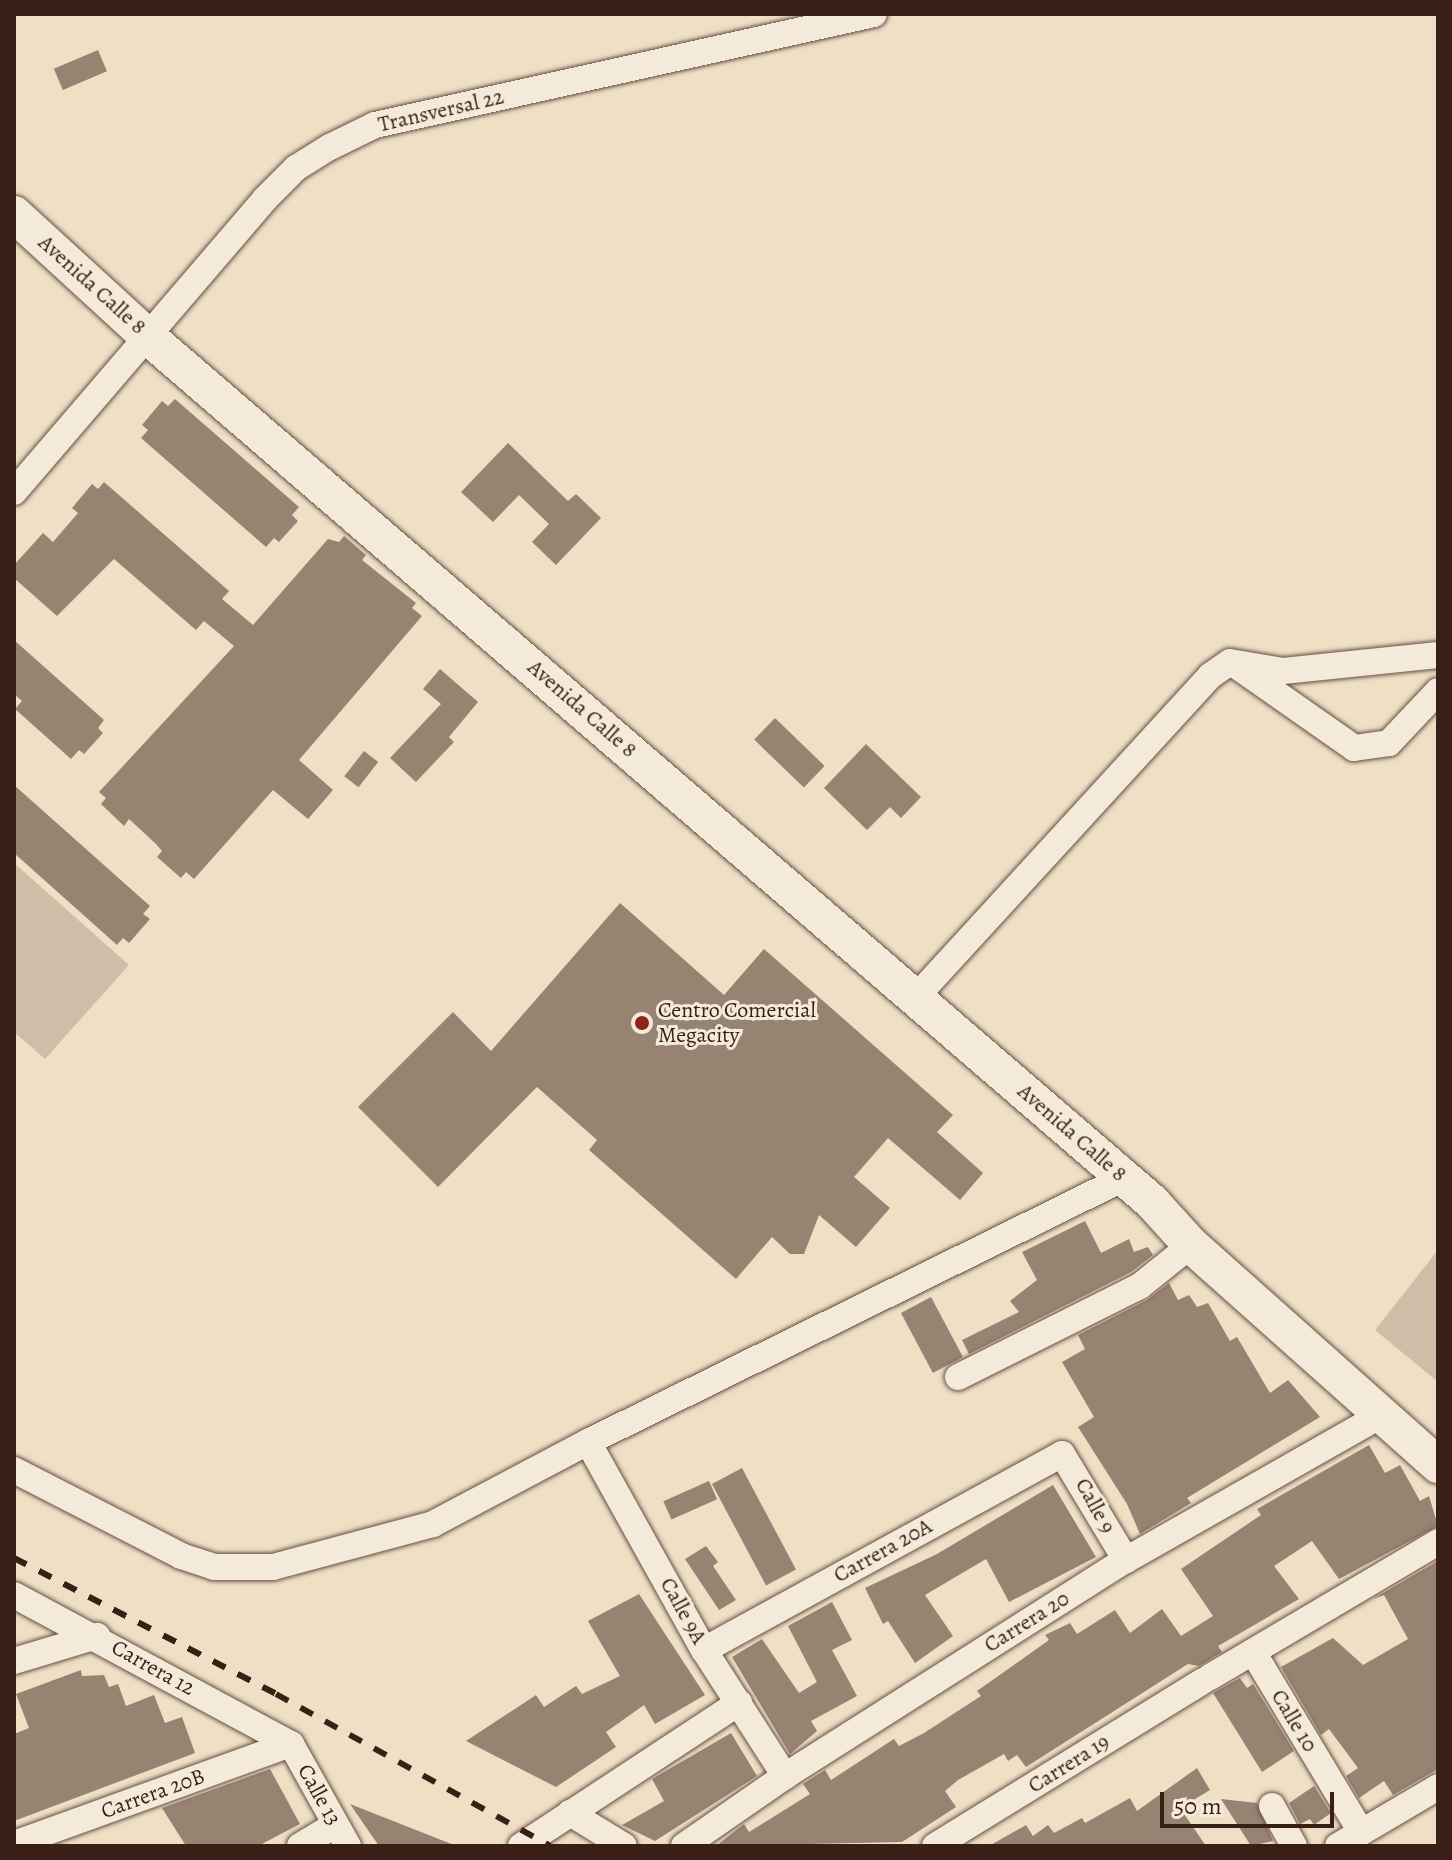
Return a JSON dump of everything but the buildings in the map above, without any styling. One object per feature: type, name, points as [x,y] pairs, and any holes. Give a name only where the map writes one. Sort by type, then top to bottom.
[{"type":"main road","name":"Avenida Calle 8","points":[[14,214],[147,336],[1152,1202],[1191,1245],[1438,1465]]},
{"type":"main road","name":"Avenida Calle 8","points":[[1152,1202],[1208,1233],[1438,1434]]},
{"type":"street","name":"Transversal 22","points":[[14,492],[296,168],[375,125],[874,14]]},
{"type":"street","points":[[916,997],[1210,676],[1230,662],[1283,671],[1438,655]]},
{"type":"street","points":[[1230,662],[1354,748],[1389,743],[1438,691]]},
{"type":"street","points":[[14,1470],[181,1556],[214,1567],[273,1567],[433,1524],[588,1442],[1124,1178]]},
{"type":"street","points":[[958,1377],[1140,1286],[1191,1245]]},
{"type":"street","name":"Carrera 20","points":[[684,1846],[785,1776],[1126,1560],[1381,1415]]},
{"type":"street","name":"Calle 9A","points":[[588,1442],[704,1650],[785,1776]]},
{"type":"street","name":"Calle 9","points":[[1062,1454],[1126,1560]]},
{"type":"street","name":"Carrera 20A","points":[[704,1650],[1062,1454]]},
{"type":"street","name":"Carrera 19","points":[[935,1846],[1206,1679],[1438,1542]]},
{"type":"street","name":"Carrera 12","points":[[14,1595],[97,1636],[291,1744]]},
{"type":"street","points":[[14,1661],[97,1636]]},
{"type":"street","name":"Calle 10","points":[[1253,1652],[1361,1832]]},
{"type":"street","points":[[521,1846],[739,1703]]},
{"type":"street","name":"Calle 13","points":[[291,1744],[342,1835]]},
{"type":"street","name":"Carrera 20B","points":[[14,1844],[291,1744]]},
{"type":"street","points":[[1338,1846],[1434,1798]]},
{"type":"street","points":[[1272,1806],[1294,1846]]},
{"type":"street","points":[[570,1813],[624,1846]]},
{"type":"street","points":[[300,1846],[342,1835]]},
{"type":"shaded area","points":[[14,863],[129,965],[45,1059],[14,1032]]},
{"type":"shaded area","points":[[1438,1250],[1438,1382],[1375,1330]]},
{"type":"railway","points":[[14,1558],[276,1694],[550,1846]]},
{"type":"place","name":"Centro Comercial Megacity","points":[[642,1023]]}]
